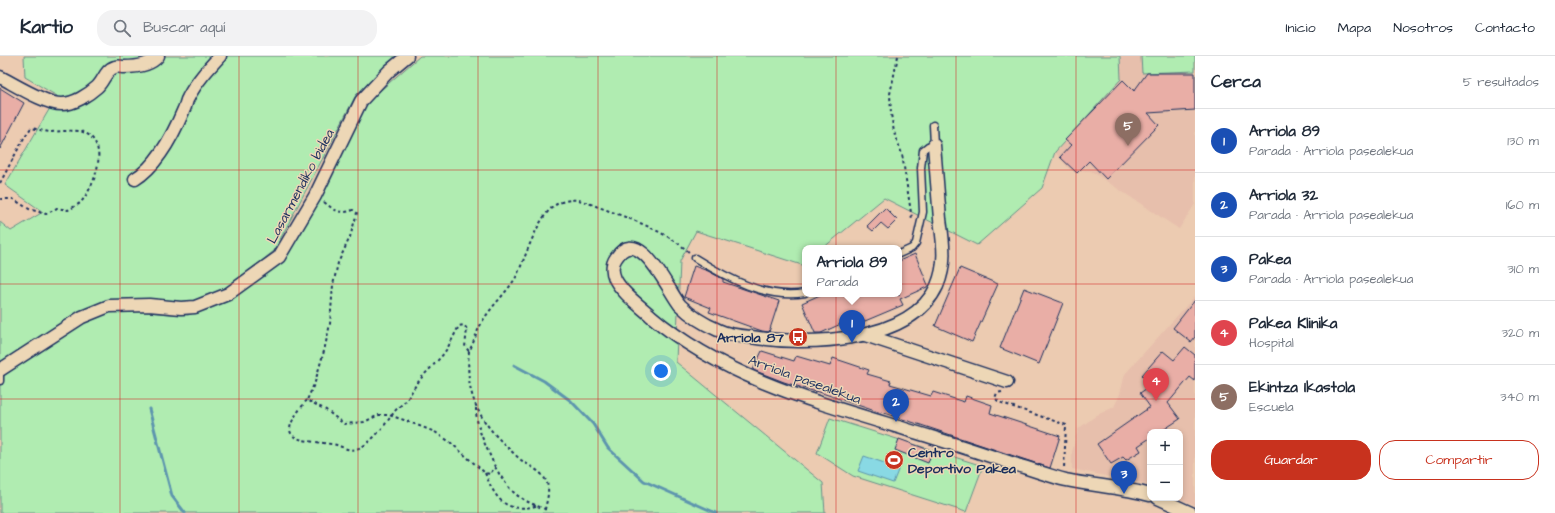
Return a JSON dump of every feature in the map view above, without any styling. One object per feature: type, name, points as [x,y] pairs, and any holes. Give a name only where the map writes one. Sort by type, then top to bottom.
[{"type":"street","points":[[0,77],[50,102],[61,104],[72,102],[94,90],[102,82],[106,74],[117,66],[135,67],[154,61],[158,56]]},
{"type":"street","points":[[135,179],[143,174],[160,154],[195,86],[220,56]]},
{"type":"street","name":"Lasarmendiko bidea","points":[[0,370],[82,317],[109,306],[149,305],[181,308],[195,307],[228,294],[279,257],[314,196],[361,100],[389,71],[407,56]]},
{"type":"street","name":"Arriola pasealekua","points":[[934,145],[940,220],[944,243],[944,263],[937,285],[927,302],[913,314],[897,323],[865,335],[796,342],[761,339],[720,331],[697,318],[673,296],[652,262],[639,249],[633,248],[621,252],[612,265],[614,278],[628,295],[658,322],[698,350],[748,376],[802,396],[1063,479],[1138,492],[1147,495]]},
{"type":"street","name":"Arriola pasealekua","points":[[865,335],[1004,387]]},
{"type":"street","points":[[1164,501],[1190,513]]},
{"type":"lane","points":[[902,253],[912,248],[916,243],[923,212],[921,168],[923,150],[928,146],[934,145],[933,125]]},
{"type":"lane","points":[[696,258],[733,280],[774,293],[791,296],[802,294]]},
{"type":"lane","points":[[0,375],[0,381]]},
{"type":"path","points":[[898,56],[890,94],[891,114],[894,132],[902,154],[913,221]]},
{"type":"path","points":[[0,183],[25,136],[31,128],[47,132],[82,131],[92,137],[98,148],[99,162],[90,187],[80,203],[68,210],[57,208],[46,214],[29,208],[13,199],[0,199]]},
{"type":"path","points":[[314,196],[334,210],[345,213],[354,210],[357,213],[350,237],[338,263],[333,285],[330,324],[324,351],[315,382],[307,400],[292,421],[290,434],[293,438],[337,445],[345,450],[362,447],[373,438],[394,412],[407,399],[422,377],[445,352],[459,326],[464,325],[467,329],[465,347],[469,352]]},
{"type":"path","points":[[544,513],[548,497],[548,488],[545,479],[539,472],[523,462],[500,442],[484,422],[476,406],[471,390],[468,370],[469,352],[481,323],[509,288],[541,223],[548,212],[557,204],[577,200],[633,220],[668,237],[696,258]]},
{"type":"path","points":[[1004,387],[997,393],[995,398],[999,402],[1066,425],[1063,479]]},
{"type":"path","points":[[307,400],[326,410],[344,424],[364,422],[379,415],[392,416],[435,432],[450,442],[485,473],[497,498],[506,506],[524,509],[537,506]]},
{"type":"path","points":[[476,406],[478,430],[504,482],[516,495],[522,499],[545,509]]},
{"type":"path","points":[[485,473],[490,474],[496,467]]},
{"type":"shaded area","points":[[1120,56],[1195,56],[1195,204],[1179,229],[1091,171],[1070,170],[1055,152],[1121,79]]},
{"type":"shaded area","points":[[1195,296],[1195,505],[1183,500],[1183,429],[1147,429],[1147,484],[1072,469],[1072,452],[1078,429],[1097,415],[1114,407],[1120,394],[1125,374]]},
{"type":"green space","points":[[24,56],[398,56],[356,95],[274,251],[222,292],[192,302],[142,299],[105,301],[74,317],[0,363],[0,222],[11,231],[43,212],[5,185],[57,96],[25,77]]},
{"type":"green space","points":[[420,56],[1120,56],[1121,79],[1055,152],[1042,188],[977,245],[884,198],[827,245],[802,245],[802,265],[696,231],[680,261],[676,362],[823,483],[825,513],[0,513],[0,374],[81,322],[114,310],[188,315],[230,300],[286,258],[366,103]]},
{"type":"green space","points":[[1141,56],[1195,56],[1195,71],[1142,73]]},
{"type":"green space","name":"Centro Deportivo Pakea","points":[[830,418],[983,466],[966,512],[853,476],[817,453]]},
{"type":"water","points":[[864,456],[899,468],[893,483],[858,471]]},
{"type":"building","points":[[1147,73],[1195,73],[1195,110],[1148,113],[1159,125],[1106,179],[1089,161],[1077,173],[1060,157],[1071,145],[1065,140],[1123,80],[1134,91]]},
{"type":"building","points":[[0,88],[24,103],[0,149]]},
{"type":"building","points":[[885,208],[897,220],[888,229],[881,223],[873,231],[867,226]]},
{"type":"building","points":[[915,254],[928,285],[927,287],[900,299],[903,305],[846,329],[843,323],[821,333],[815,333],[802,303],[815,297],[902,297],[902,260]]},
{"type":"building","points":[[694,266],[723,279],[723,282],[779,301],[769,332],[762,331],[709,312],[711,308],[684,297]]},
{"type":"building","points":[[960,268],[998,284],[972,342],[935,326]]},
{"type":"building","points":[[1024,288],[1063,303],[1039,364],[1000,348]]},
{"type":"building","points":[[1195,300],[1195,337],[1191,342],[1173,328]]},
{"type":"building","points":[[1185,347],[1195,355],[1195,381],[1190,377],[1168,403],[1180,419],[1165,429],[1147,429],[1147,440],[1138,446],[1141,451],[1126,460],[1123,457],[1111,464],[1097,444],[1150,407],[1140,393],[1153,384],[1142,375],[1163,351],[1174,360]]},
{"type":"building","points":[[762,351],[794,361],[796,356],[830,366],[833,358],[869,370],[867,374],[891,381],[890,384],[931,396],[933,392],[964,402],[966,396],[992,405],[990,413],[1060,436],[1050,468],[881,412],[784,382],[753,370]]},
{"type":"building","points":[[899,439],[932,451],[928,463],[895,450]]},
{"type":"waterway","points":[[514,365],[544,381],[571,401],[593,424],[608,448],[644,481],[716,513]]},
{"type":"waterway","points":[[149,409],[172,496],[185,513]]},
{"type":"place","name":"Ekintza Ikastola","points":[[1128,146]]},
{"type":"place","name":"Arriola 87","points":[[798,337]]},
{"type":"place","name":"Arriola 89","points":[[852,343]]},
{"type":"place","name":"Pakea Klinika","points":[[1156,401]]},
{"type":"place","name":"Arriola 32","points":[[896,422]]},
{"type":"place","name":"Centro Deportivo Pakea","points":[[894,460]]},
{"type":"place","name":"Pakea","points":[[1124,494]]}]
